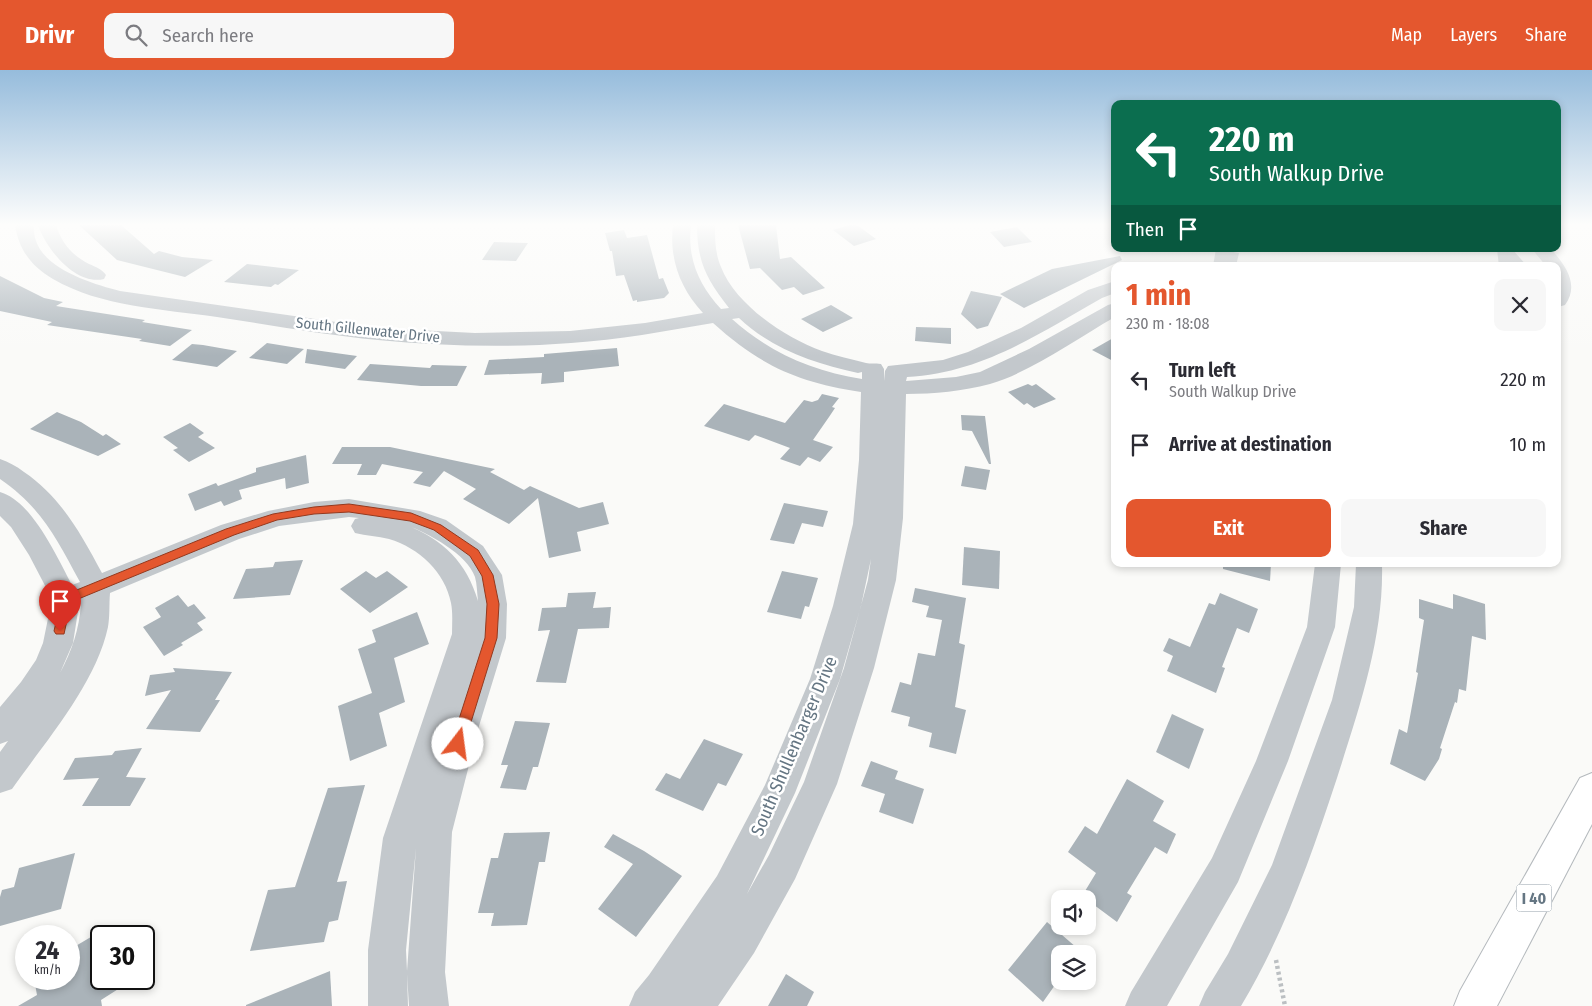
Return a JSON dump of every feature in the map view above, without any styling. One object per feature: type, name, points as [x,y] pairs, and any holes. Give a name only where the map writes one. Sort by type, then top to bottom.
[{"type":"highway","name":"I 40","points":[[1475,1006],[1592,789]]},
{"type":"street","name":"South Gillenwater Drive","points":[[51,269],[96,292],[120,297],[378,334],[426,338],[552,338],[645,329],[739,306]]},
{"type":"street","name":"South Gillenwater Drive","points":[[84,269],[110,280],[133,286],[292,309],[397,322],[448,326],[553,326],[670,314],[713,312]]},
{"type":"street","points":[[685,269],[691,283],[713,312],[757,349],[775,360],[804,372],[961,383],[986,378],[1111,311]]},
{"type":"street","points":[[713,269],[719,281],[739,306],[785,342],[810,354],[885,379],[919,370],[956,364],[986,354],[1096,294],[1111,288]]},
{"type":"street","points":[[1561,277],[1563,282],[1561,293]]},
{"type":"street","name":"South Shullenbarger Drive","points":[[649,1006],[663,989],[730,889],[778,794],[825,679],[847,606],[866,524],[871,460],[885,379]]},
{"type":"street","name":"South Shullenbarger Drive","points":[[694,1006],[740,940],[782,867],[820,784],[856,677],[882,580],[890,518],[885,379]]},
{"type":"street","points":[[0,467],[26,485],[48,506],[66,531],[96,596],[94,626],[85,655],[69,684],[0,778]]},
{"type":"street","points":[[0,501],[20,522],[40,550],[64,609],[58,643],[48,666],[32,691],[0,730]]},
{"type":"street","points":[[64,609],[271,535],[334,526],[367,526],[393,531],[418,540],[441,557],[454,574],[464,598],[467,634],[400,838],[387,950],[387,996],[428,989],[435,832],[463,726],[491,638],[493,604],[488,575],[474,553],[438,527],[411,517],[349,508],[314,510],[276,516],[230,532],[96,596]]},
{"type":"street","points":[[1145,1006],[1225,870],[1272,761],[1321,627],[1328,567]]},
{"type":"street","points":[[1219,1006],[1242,968],[1288,871],[1347,700],[1368,607],[1370,567]]},
{"type":"path","points":[[1255,941],[1276,960],[1286,1006]]},
{"type":"building","points":[[152,269],[199,269],[185,277]]},
{"type":"building","points":[[241,269],[299,270],[278,285],[275,284],[271,287],[224,282]]},
{"type":"building","points":[[615,269],[656,269],[659,279],[663,278],[669,293],[664,298],[633,301],[624,275],[616,276]]},
{"type":"building","points":[[761,269],[804,269],[825,288],[803,295],[794,287],[782,290]]},
{"type":"building","points":[[1052,269],[1104,269],[1024,308],[1000,294]]},
{"type":"building","points":[[0,276],[44,298],[63,302],[56,306],[145,320],[142,322],[192,330],[170,346],[139,341],[142,339],[47,325],[52,322],[0,311]]},
{"type":"building","points":[[971,291],[1002,297],[988,326],[977,329],[961,314]]},
{"type":"building","points":[[831,305],[853,318],[823,332],[801,319]]},
{"type":"building","points":[[916,327],[951,328],[951,344],[915,341]]},
{"type":"building","points":[[1111,339],[1111,360],[1092,350]]},
{"type":"building","points":[[267,343],[304,349],[287,364],[249,358]]},
{"type":"building","points":[[192,344],[237,351],[217,367],[172,360]]},
{"type":"building","points":[[617,348],[619,366],[564,372],[564,382],[541,384],[542,373],[484,375],[489,360],[544,357],[544,354]]},
{"type":"building","points":[[307,349],[357,356],[345,369],[305,363]]},
{"type":"building","points":[[370,364],[430,368],[432,365],[467,366],[457,386],[421,386],[357,380]]},
{"type":"building","points":[[1028,384],[1032,386],[1036,384],[1056,399],[1034,408],[1027,403],[1024,405],[1008,392]]},
{"type":"building","points":[[822,394],[839,398],[832,407],[835,408],[813,440],[833,447],[820,462],[808,457],[800,466],[780,459],[790,448],[755,435],[749,441],[704,426],[724,404],[785,423],[804,400],[812,402],[818,400]]},
{"type":"building","points":[[57,412],[81,422],[103,436],[106,434],[121,444],[98,456],[30,429]]},
{"type":"building","points":[[961,415],[985,416],[991,464],[989,464],[972,431],[962,430]]},
{"type":"building","points":[[190,423],[204,433],[198,437],[215,448],[189,462],[173,450],[178,448],[163,437]]},
{"type":"building","points":[[342,447],[390,447],[495,469],[490,472],[524,490],[530,486],[579,508],[603,502],[609,524],[577,532],[581,551],[549,558],[538,498],[509,524],[463,499],[476,489],[444,471],[430,487],[413,483],[423,472],[382,464],[376,475],[357,475],[362,464],[332,464]]},
{"type":"building","points":[[306,455],[309,483],[286,489],[285,478],[239,490],[242,499],[224,506],[221,501],[195,511],[188,494],[216,483],[218,486],[256,472],[256,468]]},
{"type":"building","points":[[965,466],[990,470],[986,490],[961,486]]},
{"type":"building","points":[[784,503],[828,511],[823,527],[802,523],[794,544],[770,540]]},
{"type":"building","points":[[964,547],[1000,551],[999,589],[962,585]]},
{"type":"building","points":[[303,560],[290,595],[233,599],[246,569],[273,567],[275,562]]},
{"type":"building","points":[[1223,567],[1271,567],[1270,581],[1223,569]]},
{"type":"building","points":[[366,571],[376,578],[387,571],[408,587],[370,613],[340,589]]},
{"type":"building","points":[[782,571],[818,578],[809,607],[805,606],[801,619],[767,612]]},
{"type":"building","points":[[915,588],[966,598],[959,643],[965,645],[955,707],[966,710],[956,754],[929,747],[932,733],[908,726],[910,717],[891,712],[900,682],[911,685],[918,653],[935,656],[942,620],[926,617],[929,606],[912,602]]},
{"type":"building","points":[[596,592],[593,608],[611,607],[609,628],[578,629],[566,683],[536,682],[550,630],[538,631],[542,608],[566,607],[568,593]]},
{"type":"building","points":[[1220,593],[1258,609],[1249,633],[1237,628],[1222,667],[1225,668],[1216,693],[1167,671],[1173,656],[1163,651],[1169,638],[1190,647],[1209,603],[1215,605]]},
{"type":"building","points":[[1453,594],[1485,604],[1486,640],[1472,636],[1466,691],[1459,689],[1457,703],[1455,702],[1440,748],[1442,749],[1439,759],[1425,781],[1390,764],[1399,729],[1407,733],[1418,673],[1416,672],[1424,620],[1419,618],[1419,599],[1453,609]]},
{"type":"building","points":[[178,595],[188,607],[194,604],[206,618],[197,623],[203,630],[164,656],[143,627],[161,617],[155,608]]},
{"type":"building","points":[[417,612],[429,644],[394,658],[405,702],[379,713],[387,746],[350,761],[338,706],[372,693],[358,649],[376,642],[372,630]]},
{"type":"building","points":[[173,668],[232,672],[215,700],[220,700],[200,732],[146,729],[171,690],[145,696],[150,675],[175,672]]},
{"type":"building","points":[[1172,714],[1204,729],[1189,769],[1156,752]]},
{"type":"building","points":[[515,721],[550,723],[538,767],[533,767],[526,790],[500,788],[508,765],[501,765]]},
{"type":"building","points":[[704,739],[743,754],[726,786],[718,783],[703,811],[655,790],[666,773],[680,779]]},
{"type":"building","points":[[142,748],[126,777],[146,778],[130,806],[82,806],[99,778],[63,780],[75,758],[112,755],[115,751]]},
{"type":"building","points":[[871,761],[898,771],[895,779],[924,789],[913,824],[879,812],[885,794],[861,786]]},
{"type":"building","points":[[1127,779],[1164,801],[1153,821],[1176,834],[1167,854],[1155,847],[1127,893],[1132,896],[1117,922],[1096,906],[1096,890],[1086,890],[1096,873],[1068,852],[1085,826],[1097,834]]},
{"type":"building","points":[[365,785],[337,882],[347,881],[338,920],[329,922],[324,942],[250,951],[268,890],[295,887],[328,788]]},
{"type":"building","points":[[550,832],[545,862],[539,862],[527,925],[491,926],[494,913],[478,913],[491,858],[498,858],[504,833]]},
{"type":"building","points":[[613,834],[644,851],[682,876],[636,937],[598,909],[633,864],[604,847]]},
{"type":"building","points":[[75,853],[61,909],[0,926],[0,897],[2,890],[14,887],[19,868]]},
{"type":"building","points":[[1047,922],[1051,925],[1051,935],[1062,935],[1074,945],[1051,945],[1052,990],[1043,1002],[1008,970]]},
{"type":"building","points":[[90,938],[90,990],[117,990],[101,1000],[102,1006],[18,1006],[37,995],[36,990],[80,990],[80,943]]},
{"type":"building","points":[[330,971],[332,1006],[246,1006],[246,1005]]},
{"type":"building","points":[[786,974],[814,992],[807,1006],[768,1006]]},
{"type":"route","points":[[60,631],[66,599],[230,532],[276,516],[314,510],[349,508],[382,511],[411,517],[438,527],[453,537],[474,553],[488,575],[493,604],[491,638],[458,744]]}]
